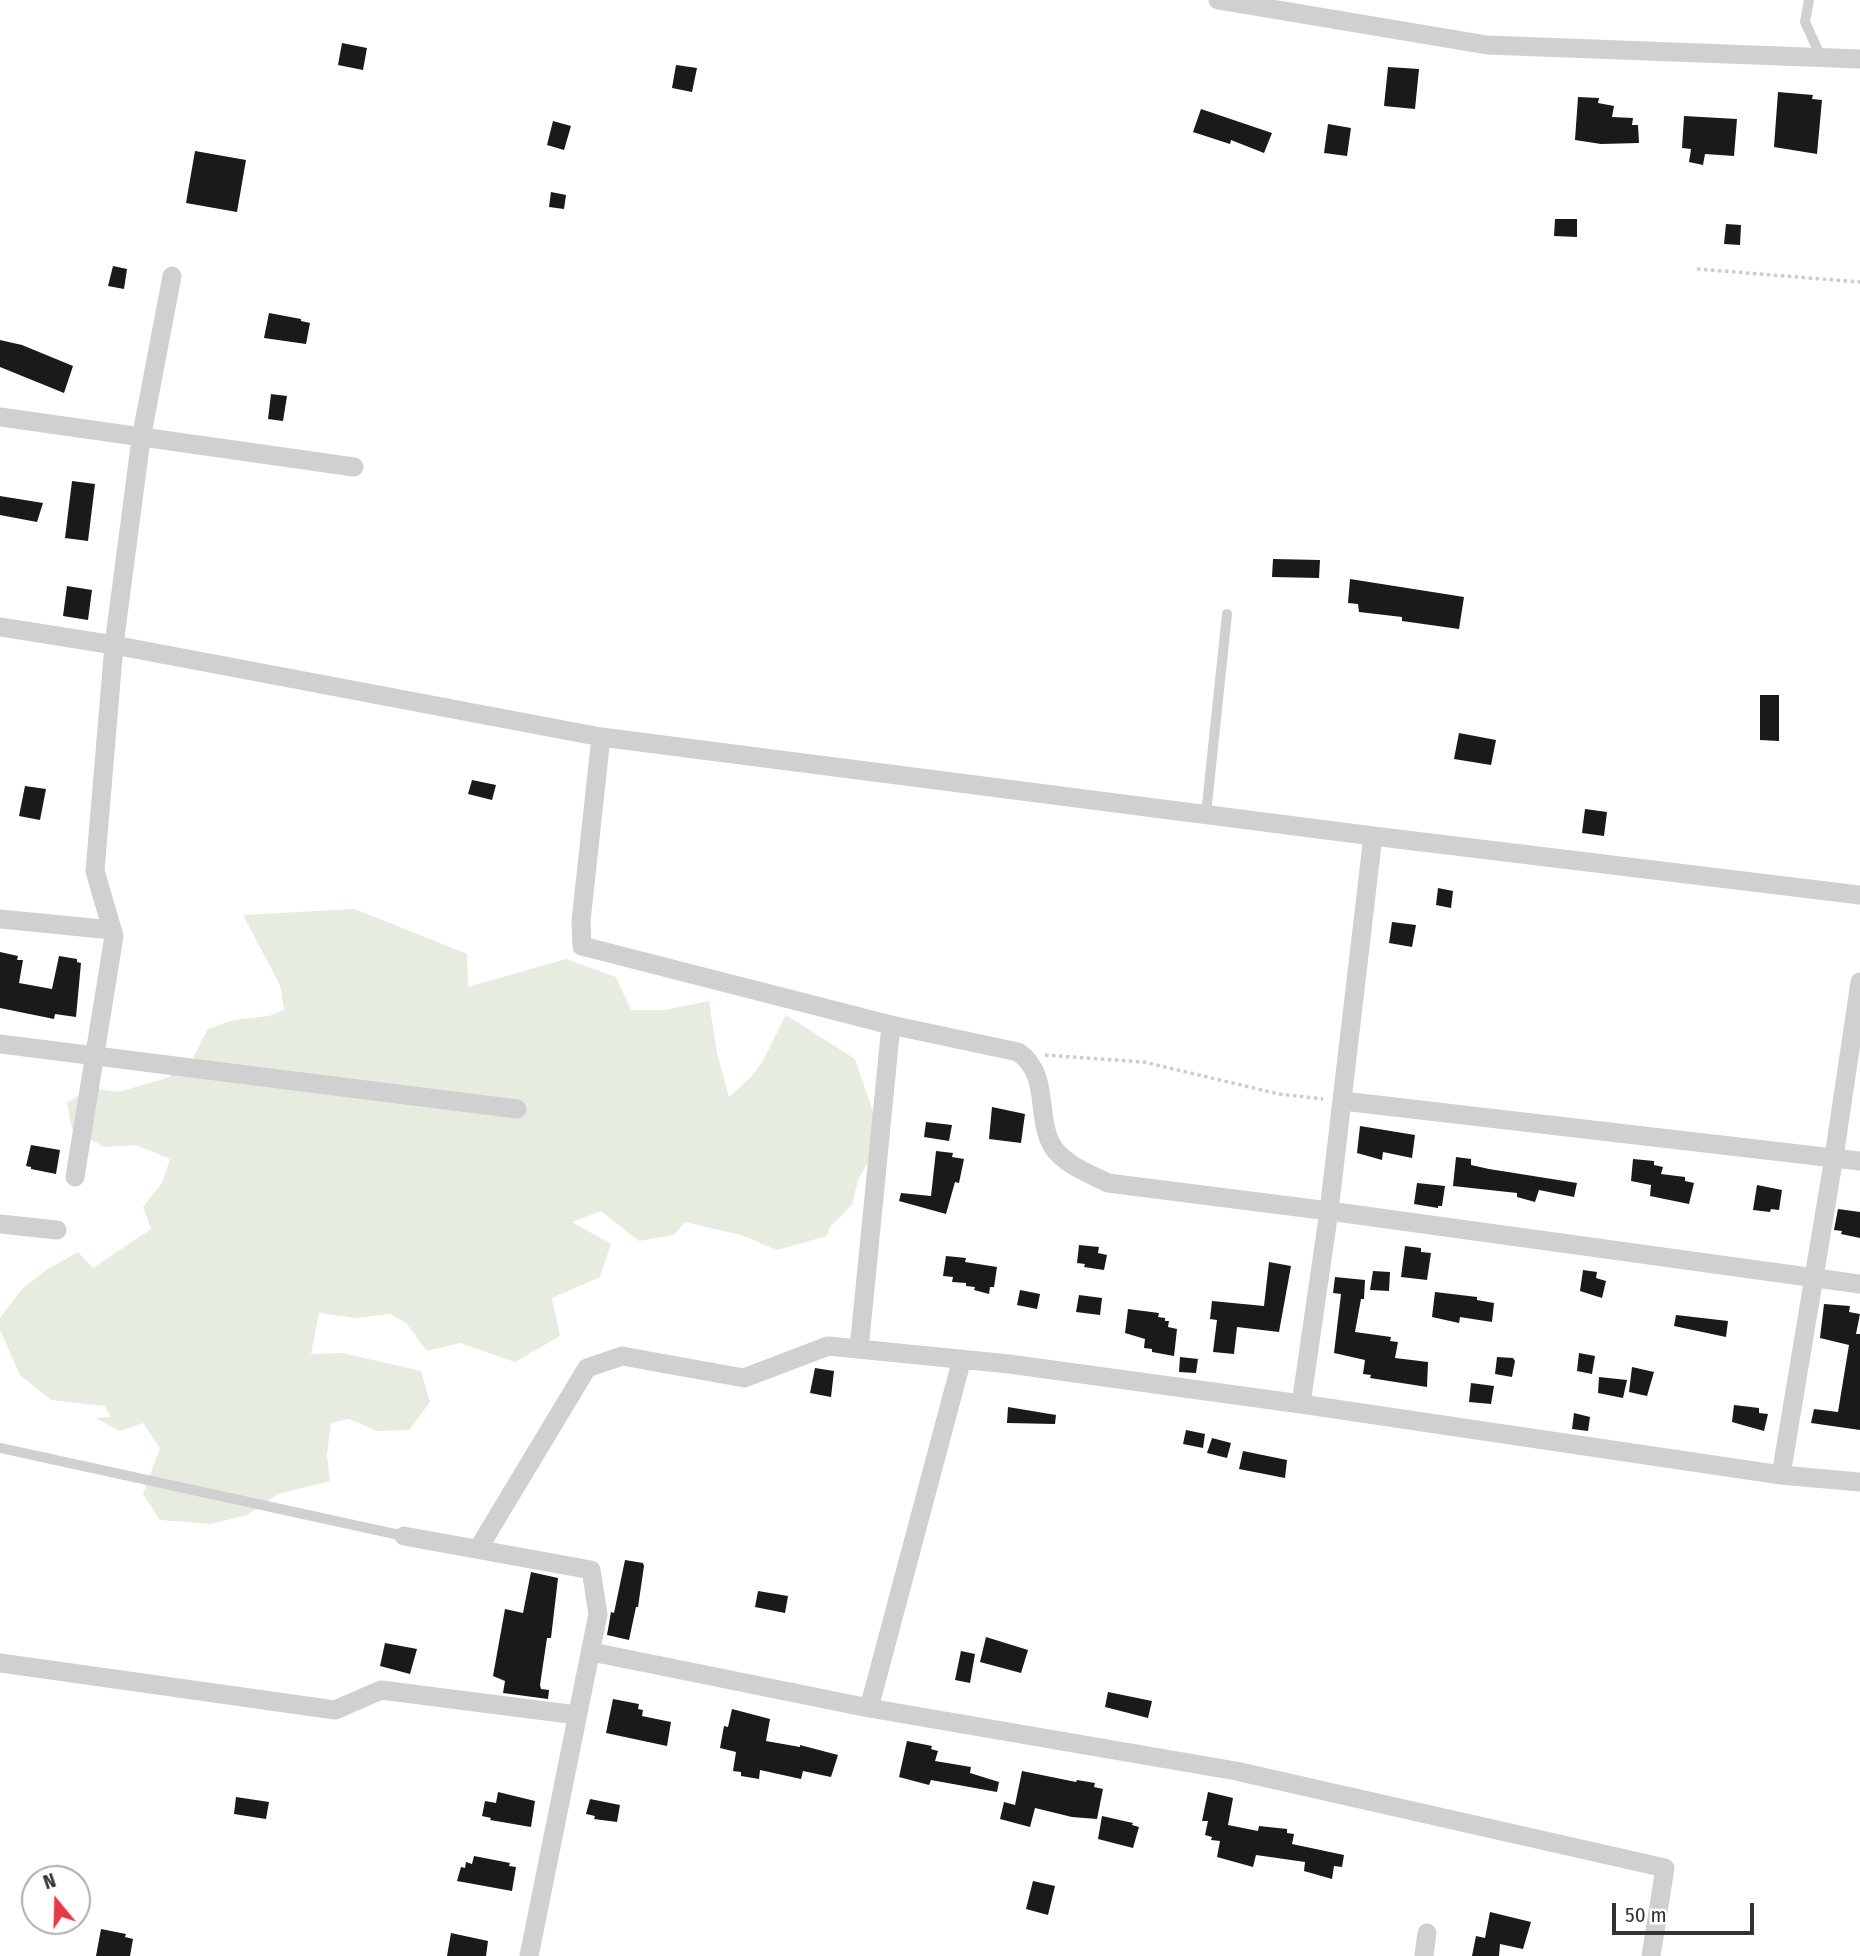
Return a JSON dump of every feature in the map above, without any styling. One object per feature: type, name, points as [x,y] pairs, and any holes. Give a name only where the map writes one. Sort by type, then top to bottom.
[{"type":"street","points":[[1218,0],[1486,45],[1860,59]]},
{"type":"street","points":[[75,1177],[114,936],[94,871],[114,645],[141,439],[172,276]]},
{"type":"street","points":[[0,417],[354,467]]},
{"type":"street","points":[[0,627],[114,645],[601,737],[1373,836],[1860,895]]},
{"type":"street","points":[[601,737],[581,921],[582,946],[891,1025],[1018,1052],[1025,1056],[1036,1073],[1048,1135],[1054,1148],[1077,1168],[1108,1183],[1329,1210],[1860,1284]]},
{"type":"street","points":[[1301,1404],[1329,1210],[1373,836]]},
{"type":"street","points":[[0,919],[113,930]]},
{"type":"street","points":[[1780,1475],[1834,1157],[1860,982]]},
{"type":"street","points":[[859,1349],[891,1025]]},
{"type":"street","points":[[0,1044],[517,1110]]},
{"type":"street","points":[[1342,1101],[1860,1161]]},
{"type":"street","points":[[0,1224],[57,1230]]},
{"type":"street","points":[[478,1549],[587,1367],[622,1356],[744,1378],[828,1346],[1009,1364],[1780,1475],[1860,1482]]},
{"type":"street","points":[[869,1708],[962,1359]]},
{"type":"street","points":[[404,1536],[592,1570],[598,1614],[592,1652],[576,1715],[528,1956]]},
{"type":"street","points":[[592,1652],[869,1708],[1236,1771],[1665,1868],[1651,1956]]},
{"type":"street","points":[[0,1662],[335,1710],[381,1690],[576,1715]]},
{"type":"street","points":[[1424,1956],[1427,1933]]},
{"type":"lane","points":[[1809,0],[1805,22],[1821,57]]},
{"type":"lane","points":[[1206,814],[1227,614]]},
{"type":"lane","points":[[0,1448],[404,1536]]},
{"type":"path","points":[[1697,269],[1860,282]]},
{"type":"path","points":[[1025,1056],[1144,1062],[1183,1069],[1279,1094],[1342,1101]]},
{"type":"shaded area","points":[[355,909],[467,954],[468,987],[566,959],[616,977],[631,1010],[665,1010],[709,1001],[717,1053],[729,1097],[751,1077],[763,1061],[786,1015],[855,1059],[873,1112],[874,1152],[858,1180],[852,1205],[830,1227],[827,1236],[777,1250],[741,1235],[685,1222],[674,1235],[639,1241],[601,1211],[572,1222],[611,1244],[600,1277],[552,1298],[560,1336],[515,1362],[460,1343],[427,1351],[406,1323],[390,1314],[356,1318],[319,1313],[311,1354],[342,1353],[421,1371],[430,1402],[409,1430],[377,1431],[349,1419],[331,1423],[327,1455],[330,1481],[278,1494],[247,1515],[211,1524],[160,1520],[143,1494],[160,1448],[143,1423],[120,1431],[96,1418],[111,1417],[105,1406],[51,1400],[20,1375],[0,1330],[0,1318],[22,1289],[48,1269],[78,1252],[93,1268],[151,1229],[143,1207],[162,1183],[170,1159],[136,1145],[104,1147],[72,1129],[67,1103],[91,1088],[118,1092],[164,1079],[189,1066],[208,1029],[234,1020],[269,1016],[284,1010],[280,985],[243,915]]},
{"type":"building","points":[[342,43],[367,48],[363,70],[338,65]]},
{"type":"building","points":[[676,65],[697,68],[692,92],[672,88]]},
{"type":"building","points":[[1388,67],[1419,69],[1415,109],[1384,106]]},
{"type":"building","points":[[1778,92],[1813,95],[1812,99],[1822,100],[1817,154],[1774,147]]},
{"type":"building","points":[[1578,97],[1599,98],[1598,103],[1614,106],[1612,117],[1633,118],[1632,125],[1638,125],[1639,143],[1601,144],[1575,140]]},
{"type":"building","points":[[1201,109],[1272,133],[1264,153],[1231,140],[1230,144],[1193,132]]},
{"type":"building","points":[[1684,116],[1737,119],[1734,156],[1705,154],[1703,165],[1689,162],[1691,149],[1682,148]]},
{"type":"building","points":[[553,121],[571,126],[564,150],[547,145]]},
{"type":"building","points":[[1328,124],[1351,128],[1347,156],[1324,153]]},
{"type":"building","points":[[195,151],[246,160],[237,212],[186,203]]},
{"type":"building","points":[[551,192],[566,195],[564,209],[549,207]]},
{"type":"building","points":[[1555,219],[1577,219],[1577,237],[1554,236]]},
{"type":"building","points":[[1726,224],[1741,225],[1740,245],[1724,244]]},
{"type":"building","points":[[113,266],[127,269],[124,289],[108,286]]},
{"type":"building","points":[[269,313],[310,323],[306,344],[264,338]]},
{"type":"building","points":[[0,340],[22,345],[73,366],[64,393],[0,367]]},
{"type":"building","points":[[271,394],[287,396],[283,421],[268,419]]},
{"type":"building","points":[[72,481],[95,484],[88,541],[65,538]]},
{"type":"building","points":[[0,496],[43,503],[37,522],[0,515]]},
{"type":"building","points":[[1273,559],[1320,560],[1319,578],[1272,577]]},
{"type":"building","points":[[1350,579],[1464,597],[1459,629],[1402,621],[1402,617],[1359,612],[1358,604],[1348,603]]},
{"type":"building","points":[[67,586],[92,590],[88,620],[63,616]]},
{"type":"building","points":[[1760,695],[1779,695],[1779,741],[1760,740]]},
{"type":"building","points":[[1459,733],[1496,740],[1491,765],[1454,759]]},
{"type":"building","points":[[472,780],[496,785],[492,800],[468,794]]},
{"type":"building","points":[[25,786],[46,789],[40,820],[19,816]]},
{"type":"building","points":[[1585,809],[1607,812],[1604,836],[1582,833]]},
{"type":"building","points":[[1438,888],[1453,891],[1451,908],[1436,905]]},
{"type":"building","points":[[1392,922],[1416,925],[1412,947],[1389,943]]},
{"type":"building","points":[[0,952],[18,956],[17,960],[23,960],[19,983],[52,989],[59,956],[77,959],[77,962],[81,963],[76,1017],[55,1014],[54,1019],[0,1008]]},
{"type":"building","points":[[992,1107],[1025,1114],[1021,1143],[989,1139]]},
{"type":"building","points":[[926,1122],[952,1125],[949,1141],[924,1137]]},
{"type":"building","points":[[1360,1126],[1415,1135],[1412,1158],[1383,1152],[1382,1160],[1357,1153]]},
{"type":"building","points":[[31,1145],[60,1150],[56,1174],[26,1166]]},
{"type":"building","points":[[936,1151],[953,1153],[952,1157],[964,1159],[959,1183],[955,1182],[946,1214],[899,1201],[901,1193],[931,1196]]},
{"type":"building","points":[[1456,1157],[1471,1159],[1471,1165],[1489,1169],[1577,1183],[1574,1197],[1539,1190],[1535,1202],[1517,1197],[1517,1193],[1453,1186]]},
{"type":"building","points":[[1633,1159],[1654,1161],[1654,1165],[1663,1167],[1661,1174],[1685,1177],[1685,1181],[1694,1183],[1689,1204],[1650,1196],[1651,1185],[1631,1181]]},
{"type":"building","points":[[1417,1183],[1445,1186],[1442,1206],[1438,1208],[1414,1204]]},
{"type":"building","points":[[1757,1185],[1782,1190],[1779,1210],[1753,1210]]},
{"type":"building","points":[[1838,1209],[1860,1212],[1860,1238],[1834,1230]]},
{"type":"building","points":[[1079,1245],[1099,1247],[1098,1253],[1107,1255],[1104,1270],[1084,1267],[1085,1264],[1077,1263]]},
{"type":"building","points":[[1405,1246],[1421,1248],[1421,1252],[1431,1253],[1427,1280],[1401,1277]]},
{"type":"building","points":[[946,1256],[966,1258],[965,1262],[997,1267],[994,1287],[990,1287],[989,1294],[974,1290],[975,1287],[966,1286],[966,1283],[952,1282],[953,1277],[943,1276]]},
{"type":"building","points":[[1269,1262],[1291,1266],[1279,1332],[1237,1327],[1234,1354],[1213,1352],[1217,1320],[1210,1319],[1212,1301],[1264,1306]]},
{"type":"building","points":[[1583,1270],[1597,1272],[1596,1278],[1606,1281],[1602,1298],[1580,1291]]},
{"type":"building","points":[[1373,1271],[1390,1272],[1389,1291],[1370,1290]]},
{"type":"building","points":[[1335,1277],[1365,1280],[1364,1299],[1361,1299],[1355,1332],[1391,1337],[1390,1341],[1398,1342],[1395,1358],[1428,1362],[1427,1387],[1370,1378],[1371,1375],[1363,1374],[1365,1360],[1334,1353],[1341,1294],[1333,1293]]},
{"type":"building","points":[[1020,1290],[1040,1294],[1037,1309],[1017,1305]]},
{"type":"building","points":[[1435,1292],[1477,1297],[1477,1300],[1494,1303],[1492,1322],[1460,1317],[1459,1323],[1432,1317]]},
{"type":"building","points":[[1079,1295],[1102,1298],[1100,1315],[1076,1312]]},
{"type":"building","points":[[1824,1304],[1850,1306],[1849,1312],[1860,1314],[1856,1334],[1860,1334],[1860,1430],[1811,1423],[1814,1409],[1838,1412],[1849,1345],[1820,1338]]},
{"type":"building","points":[[1128,1309],[1159,1313],[1158,1317],[1169,1321],[1168,1327],[1177,1329],[1174,1356],[1152,1352],[1152,1349],[1144,1348],[1145,1339],[1125,1333]]},
{"type":"building","points":[[1676,1315],[1728,1321],[1726,1337],[1674,1326]]},
{"type":"building","points":[[1579,1353],[1595,1356],[1592,1374],[1577,1371]]},
{"type":"building","points":[[1180,1357],[1198,1359],[1196,1373],[1179,1372]]},
{"type":"building","points":[[1497,1357],[1513,1358],[1515,1361],[1512,1377],[1495,1374]]},
{"type":"building","points":[[1632,1367],[1654,1372],[1647,1396],[1629,1392]]},
{"type":"building","points":[[815,1368],[834,1371],[831,1397],[810,1393]]},
{"type":"building","points":[[1599,1377],[1627,1380],[1623,1398],[1598,1393]]},
{"type":"building","points":[[1471,1383],[1494,1386],[1491,1404],[1469,1402]]},
{"type":"building","points":[[1734,1405],[1759,1408],[1759,1413],[1768,1414],[1764,1431],[1732,1422]]},
{"type":"building","points":[[1008,1407],[1056,1415],[1055,1424],[1007,1423]]},
{"type":"building","points":[[1574,1413],[1590,1417],[1588,1431],[1572,1429]]},
{"type":"building","points":[[1186,1430],[1205,1434],[1203,1448],[1183,1444]]},
{"type":"building","points":[[1212,1438],[1231,1443],[1227,1458],[1207,1453]]},
{"type":"building","points":[[1243,1451],[1287,1460],[1285,1478],[1239,1469]]},
{"type":"building","points":[[625,1560],[643,1563],[644,1566],[638,1607],[629,1640],[607,1635]]},
{"type":"building","points":[[531,1572],[558,1578],[551,1638],[547,1638],[540,1685],[541,1689],[549,1690],[548,1699],[503,1693],[505,1681],[493,1676],[505,1609],[523,1613]]},
{"type":"building","points":[[758,1591],[788,1596],[785,1613],[755,1607]]},
{"type":"building","points":[[986,1637],[1028,1650],[1021,1673],[980,1662]]},
{"type":"building","points":[[385,1643],[417,1649],[410,1674],[380,1666]]},
{"type":"building","points":[[961,1651],[975,1654],[970,1683],[955,1680]]},
{"type":"building","points":[[1108,1692],[1152,1701],[1148,1718],[1105,1707]]},
{"type":"building","points":[[613,1699],[639,1704],[638,1709],[643,1710],[642,1716],[671,1722],[667,1746],[606,1733]]},
{"type":"building","points":[[732,1709],[770,1719],[766,1741],[800,1745],[838,1755],[831,1777],[803,1771],[801,1779],[760,1770],[759,1779],[741,1776],[741,1772],[733,1771],[736,1752],[720,1748],[724,1726],[728,1727]]},
{"type":"building","points":[[907,1741],[932,1746],[931,1749],[938,1751],[935,1761],[971,1767],[970,1773],[999,1782],[997,1792],[931,1780],[929,1785],[899,1777]]},
{"type":"building","points":[[1022,1771],[1095,1783],[1094,1787],[1103,1789],[1097,1819],[1072,1817],[1035,1808],[1030,1827],[1000,1819],[1004,1802],[1015,1805]]},
{"type":"building","points":[[498,1792],[535,1801],[531,1827],[490,1820],[491,1818],[482,1816],[485,1801],[496,1803]]},
{"type":"building","points":[[1208,1792],[1233,1798],[1228,1825],[1258,1831],[1259,1826],[1287,1829],[1287,1833],[1294,1834],[1292,1844],[1344,1855],[1342,1867],[1334,1866],[1332,1879],[1304,1871],[1305,1862],[1256,1855],[1253,1867],[1217,1857],[1220,1841],[1211,1840],[1212,1837],[1205,1835],[1208,1821],[1202,1821]]},
{"type":"building","points":[[236,1797],[269,1802],[266,1819],[234,1814]]},
{"type":"building","points":[[590,1799],[620,1805],[617,1822],[594,1819],[595,1816],[586,1814]]},
{"type":"building","points":[[1102,1816],[1133,1823],[1132,1825],[1139,1827],[1133,1848],[1098,1839]]},
{"type":"building","points":[[474,1856],[510,1863],[509,1866],[516,1867],[512,1891],[457,1881],[461,1867],[465,1868],[466,1862],[472,1864]]},
{"type":"building","points":[[1033,1881],[1055,1886],[1048,1915],[1026,1909]]},
{"type":"building","points":[[1490,1912],[1531,1922],[1523,1949],[1500,1944],[1499,1956],[1472,1956],[1476,1936],[1485,1938]]},
{"type":"building","points":[[101,1929],[126,1934],[125,1937],[133,1939],[130,1956],[96,1956]]},
{"type":"building","points":[[451,1933],[488,1941],[486,1956],[447,1956]]}]
